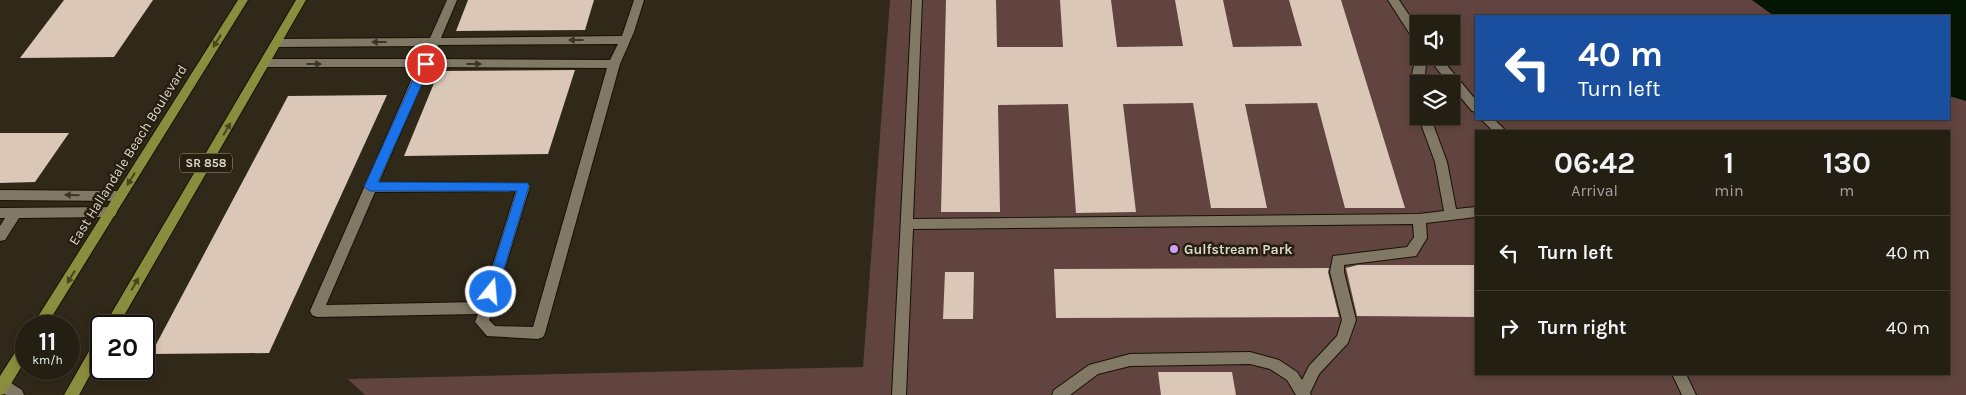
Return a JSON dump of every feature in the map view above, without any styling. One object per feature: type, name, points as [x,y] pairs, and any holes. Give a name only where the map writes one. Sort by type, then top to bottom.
[{"type":"main road","name":"East Hallandale Beach Boulevard","points":[[47,315],[243,0]]},
{"type":"main road","name":"SR 858","points":[[117,315],[301,0]]},
{"type":"main road","points":[[71,395],[90,362]]},
{"type":"main road","points":[[2,387],[15,365]]},
{"type":"street","points":[[452,0],[426,64],[370,187],[317,311],[486,308]]},
{"type":"street","points":[[370,187],[524,186],[482,322],[492,332],[538,333],[614,64],[625,40],[639,0]]},
{"type":"street","points":[[899,395],[917,0]]},
{"type":"street","points":[[1393,0],[1410,26]]},
{"type":"street","points":[[276,43],[625,40]]},
{"type":"street","points":[[265,63],[614,64]]},
{"type":"street","points":[[1440,65],[1475,107]]},
{"type":"street","points":[[1488,120],[1499,130]]},
{"type":"street","points":[[1427,125],[1441,162],[1451,214]]},
{"type":"street","points":[[0,194],[120,196]]},
{"type":"street","points":[[0,236],[31,194]]},
{"type":"street","points":[[0,213],[110,212]]},
{"type":"street","points":[[907,224],[1419,219],[1475,212]]},
{"type":"street","points":[[1304,394],[1314,370],[1343,339],[1349,320],[1337,272],[1338,260],[1411,252],[1421,238],[1419,219]]},
{"type":"street","points":[[1059,395],[1063,390],[1094,369],[1130,360],[1250,358],[1274,364],[1292,376],[1304,394]]},
{"type":"street","points":[[1679,375],[1689,395]]},
{"type":"street","points":[[2,387],[18,395]]},
{"type":"shaded area","name":"Gulfstream Park","points":[[890,0],[1966,0],[1966,395],[365,395],[348,379],[863,367]]},
{"type":"shaded area","points":[[1752,0],[1966,0],[1966,101],[1950,96],[1950,15],[1773,15]]},
{"type":"building","points":[[64,0],[153,0],[114,57],[20,58]]},
{"type":"building","points":[[468,0],[594,0],[585,30],[456,31]]},
{"type":"building","points":[[946,0],[996,0],[997,47],[1063,47],[1060,0],[1111,0],[1117,47],[1183,46],[1175,0],[1223,0],[1233,47],[1302,46],[1289,0],[1341,0],[1405,208],[1345,208],[1317,103],[1245,104],[1267,208],[1211,208],[1193,103],[1123,104],[1136,212],[1076,213],[1068,104],[998,105],[1000,212],[941,212]]},
{"type":"building","points":[[575,70],[548,154],[404,156],[439,71]]},
{"type":"building","points":[[387,95],[269,353],[155,354],[155,346],[288,96]]},
{"type":"building","points":[[0,133],[69,133],[35,182],[0,183]]},
{"type":"building","points":[[1358,265],[1475,265],[1475,317],[1357,316],[1346,268]]},
{"type":"building","points":[[1329,268],[1328,272],[1339,317],[1056,318],[1054,269]]},
{"type":"building","points":[[945,272],[974,272],[973,319],[943,319]]},
{"type":"building","points":[[1158,372],[1232,372],[1236,395],[1161,395]]},
{"type":"place","name":"Gulfstream Park","points":[[1174,249]]},
{"type":"route","points":[[426,64],[370,187],[524,186],[491,292]]}]
